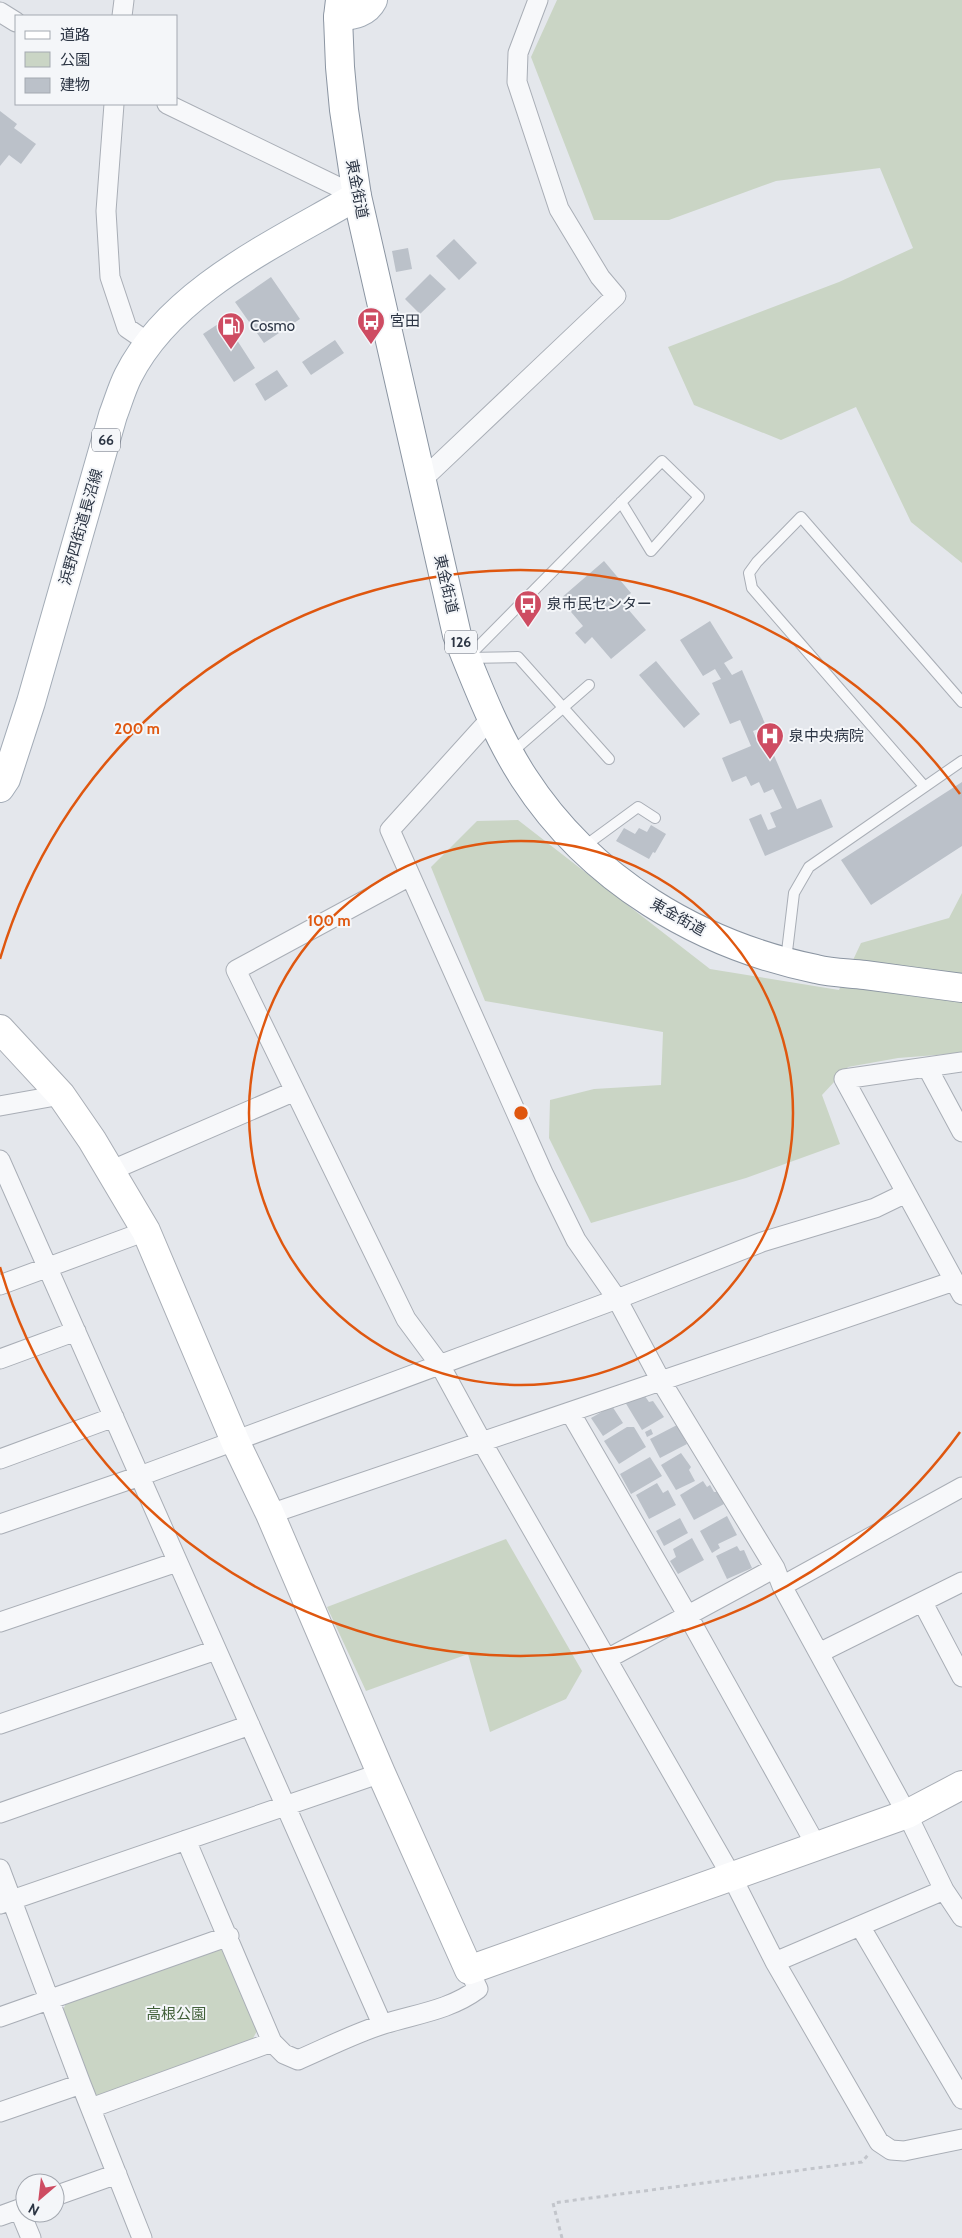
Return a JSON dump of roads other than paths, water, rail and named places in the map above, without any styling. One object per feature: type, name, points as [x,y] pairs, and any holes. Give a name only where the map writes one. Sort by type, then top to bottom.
[{"type":"main road","points":[[339,9],[354,15],[365,11],[373,0]]},
{"type":"main road","name":"東金街道","points":[[339,9],[344,110],[357,196],[458,635],[492,717],[524,778],[581,849],[630,890],[684,922],[732,945],[817,970],[962,988]]},
{"type":"main road","name":"浜野四街道長沼線","points":[[0,788],[6,779],[31,702],[113,415],[128,376],[148,343],[188,301],[218,278],[357,196]]},
{"type":"main road","points":[[0,1029],[61,1095],[146,1231],[235,1441],[270,1514],[469,1970],[907,1814],[962,1785]]},
{"type":"street","points":[[122,15],[124,0]]},
{"type":"street","points":[[423,479],[616,296],[600,277],[559,209],[517,82],[518,53],[538,0]]},
{"type":"street","points":[[0,12],[15,21]]},
{"type":"street","points":[[114,105],[106,211],[110,276],[127,328],[148,343]]},
{"type":"street","points":[[168,105],[357,196]]},
{"type":"street","points":[[492,717],[390,830],[544,1175],[576,1240],[617,1299],[660,1381],[775,1568],[782,1586],[907,1814],[944,1890],[962,1917]]},
{"type":"street","points":[[410,876],[236,970],[406,1319],[440,1365],[482,1442],[732,1877],[776,1962],[879,2142],[890,2150],[904,2151],[962,2139]]},
{"type":"street","points":[[270,1514],[660,1381],[960,1289],[844,1079],[962,1062]]},
{"type":"street","points":[[928,1067],[962,1132]]},
{"type":"street","points":[[110,1171],[295,1091]]},
{"type":"street","points":[[0,1106],[61,1095]]},
{"type":"street","points":[[0,1160],[8,1199],[48,1268],[382,2024]]},
{"type":"street","points":[[0,1524],[235,1441],[617,1299],[762,1242],[875,1208],[906,1193]]},
{"type":"street","points":[[0,1285],[146,1231]]},
{"type":"street","points":[[0,1359],[76,1331]]},
{"type":"street","points":[[570,1412],[688,1616],[816,1845]]},
{"type":"street","points":[[0,1459],[114,1417]]},
{"type":"street","points":[[782,1586],[962,1487]]},
{"type":"street","points":[[0,1622],[177,1562]]},
{"type":"street","points":[[607,1659],[775,1568]]},
{"type":"street","points":[[819,1653],[962,1582]]},
{"type":"street","points":[[923,1603],[962,1677]]},
{"type":"street","points":[[0,1724],[216,1650]]},
{"type":"street","points":[[0,1813],[250,1725]]},
{"type":"street","points":[[6,1902],[381,1772]]},
{"type":"street","points":[[186,1840],[272,2042],[284,2054],[298,2060],[382,2024],[447,2006],[467,1997],[478,1989],[469,1970]]},
{"type":"street","points":[[0,1869],[6,1902],[48,1999],[142,2238]]},
{"type":"street","points":[[776,1962],[944,1890]]},
{"type":"street","points":[[860,1926],[962,2099]]},
{"type":"street","points":[[0,2016],[228,1936]]},
{"type":"street","points":[[91,2108],[272,2042]]},
{"type":"street","points":[[0,2112],[81,2084]]},
{"type":"street","points":[[65,2192],[117,2174]]},
{"type":"street","points":[[0,2216],[15,2211]]},
{"type":"street","points":[[26,2223],[31,2238]]},
{"type":"lane","points":[[467,658],[621,502],[662,461],[699,497],[651,550],[621,502]]},
{"type":"lane","points":[[924,786],[752,588],[749,573],[757,562],[801,517],[962,702]]},
{"type":"lane","points":[[467,658],[518,657],[609,759]]},
{"type":"lane","points":[[511,754],[589,685]]},
{"type":"lane","points":[[786,961],[794,893],[809,868],[962,761]]},
{"type":"lane","points":[[581,849],[638,807],[655,818]]},
{"type":"place","name":"宮田","points":[[371,345]]},
{"type":"place","name":"Cosmo","points":[[231,350]]},
{"type":"place","name":"泉市民センター","points":[[528,628]]},
{"type":"place","name":"泉中央病院","points":[[770,760]]},
{"type":"park label","name":"高根公園","points":[[176,2014]]}]
